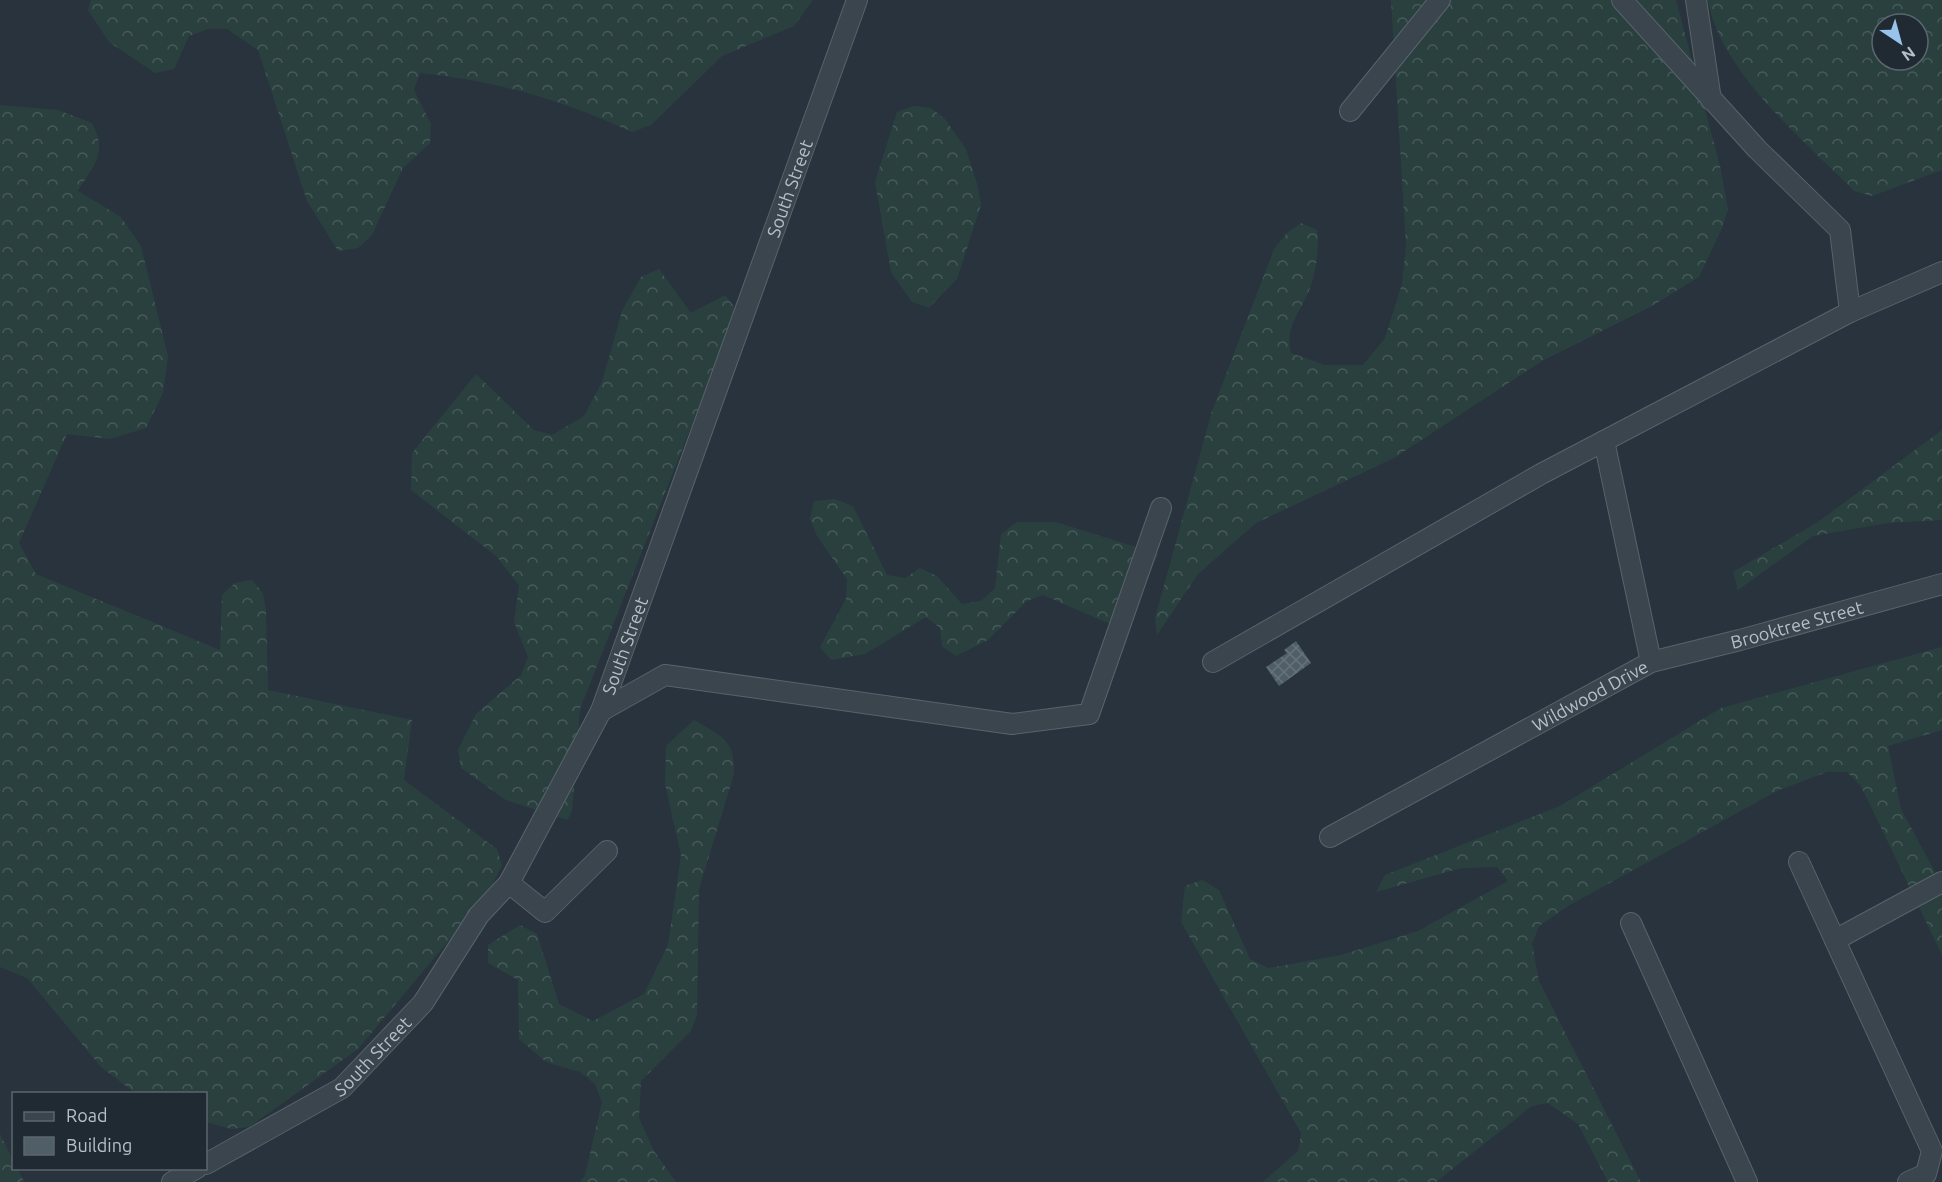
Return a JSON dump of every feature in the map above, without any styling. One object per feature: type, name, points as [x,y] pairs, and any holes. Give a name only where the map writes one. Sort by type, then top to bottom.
[{"type":"street","name":"South Street","points":[[207,1163],[342,1088],[423,1003],[479,915],[509,883],[601,711],[857,0]]},
{"type":"street","points":[[1350,111],[1440,0]]},
{"type":"street","points":[[1622,0],[1757,149],[1840,230],[1850,312]]},
{"type":"street","points":[[1695,0],[1711,100]]},
{"type":"street","points":[[1213,662],[1541,474],[1850,312],[1942,272]]},
{"type":"street","name":"Wildwood Drive","points":[[1330,837],[1651,662],[1604,441]]},
{"type":"street","points":[[601,711],[665,675],[1012,724],[1089,714],[1161,508]]},
{"type":"street","name":"Brooktree Street","points":[[1651,662],[1942,584]]},
{"type":"street","points":[[509,883],[544,912],[607,851]]},
{"type":"street","points":[[1799,862],[1932,1151],[1926,1174],[1908,1182]]},
{"type":"street","points":[[1835,940],[1942,882]]},
{"type":"street","points":[[1631,923],[1747,1182]]},
{"type":"street","points":[[172,1182],[193,1170]]},
{"type":"green space","points":[[91,0],[813,0],[794,26],[722,56],[651,125],[632,132],[580,110],[529,94],[476,81],[420,73],[414,90],[431,124],[430,143],[403,168],[372,235],[358,248],[338,251],[307,201],[258,50],[227,29],[208,29],[189,36],[174,69],[155,73],[109,42],[88,10]]},
{"type":"green space","points":[[1391,0],[1676,0],[1720,166],[1728,209],[1722,228],[1699,277],[1650,307],[1542,361],[1394,458],[1256,523],[1198,574],[1157,635],[1155,618],[1212,411],[1274,249],[1287,233],[1301,223],[1317,230],[1318,236],[1312,282],[1292,324],[1291,353],[1325,365],[1363,365],[1385,338],[1402,284],[1406,245]]},
{"type":"green space","points":[[1708,0],[1942,0],[1942,170],[1872,196],[1854,191],[1767,103],[1746,79],[1716,27]]},
{"type":"green space","points":[[0,105],[58,110],[92,123],[97,134],[99,151],[94,166],[78,191],[121,217],[141,246],[168,356],[163,393],[146,428],[110,439],[67,434],[19,543],[36,574],[220,650],[222,595],[235,583],[252,580],[263,593],[266,612],[268,690],[412,720],[404,780],[497,849],[502,866],[486,896],[358,1049],[249,1127],[231,1129],[207,1122],[207,1092],[134,1092],[101,1067],[27,978],[0,967]]},
{"type":"green space","points":[[914,106],[931,108],[945,119],[966,149],[981,205],[957,279],[929,308],[912,302],[891,272],[875,182],[897,112]]},
{"type":"green space","points":[[659,269],[691,313],[725,295],[737,310],[580,709],[572,812],[567,820],[506,800],[461,768],[458,750],[476,714],[521,675],[528,657],[514,622],[519,585],[496,556],[411,490],[412,453],[476,374],[534,430],[552,435],[584,416],[602,382],[622,311],[641,277]]},
{"type":"green space","points":[[1942,430],[1942,520],[1888,523],[1813,536],[1738,590],[1733,572],[1818,522]]},
{"type":"green space","points":[[835,499],[853,506],[887,575],[905,578],[920,568],[937,576],[962,604],[981,601],[995,588],[1001,534],[1017,522],[1056,522],[1158,554],[1126,631],[1043,595],[1027,601],[988,640],[956,656],[942,646],[940,628],[926,617],[865,654],[831,660],[820,647],[846,599],[847,579],[817,536],[810,519],[814,501]]},
{"type":"green space","points":[[1942,647],[1942,730],[1888,746],[1901,809],[1942,885],[1942,955],[1861,786],[1847,772],[1827,772],[1777,791],[1568,906],[1539,926],[1532,944],[1539,981],[1641,1182],[1608,1182],[1578,1124],[1548,1103],[1532,1106],[1436,1182],[1263,1182],[1298,1151],[1301,1133],[1181,922],[1185,886],[1202,880],[1219,890],[1250,959],[1268,968],[1341,955],[1418,931],[1508,881],[1497,867],[1461,868],[1376,892],[1385,875],[1560,806],[1721,708]]},
{"type":"green space","points":[[694,720],[725,740],[732,753],[734,774],[699,889],[697,1015],[691,1031],[641,1081],[639,1118],[654,1151],[676,1182],[580,1182],[585,1175],[602,1102],[595,1084],[580,1072],[546,1062],[519,1039],[518,980],[488,963],[488,945],[520,925],[537,934],[559,1004],[593,1021],[644,994],[668,945],[681,855],[665,784],[666,746]]},
{"type":"green space","points":[[0,1134],[12,1158],[12,1170],[18,1170],[24,1182],[0,1182]]},
{"type":"building","points":[[1296,641],[1311,663],[1279,686],[1266,667],[1287,653],[1284,650]]}]
